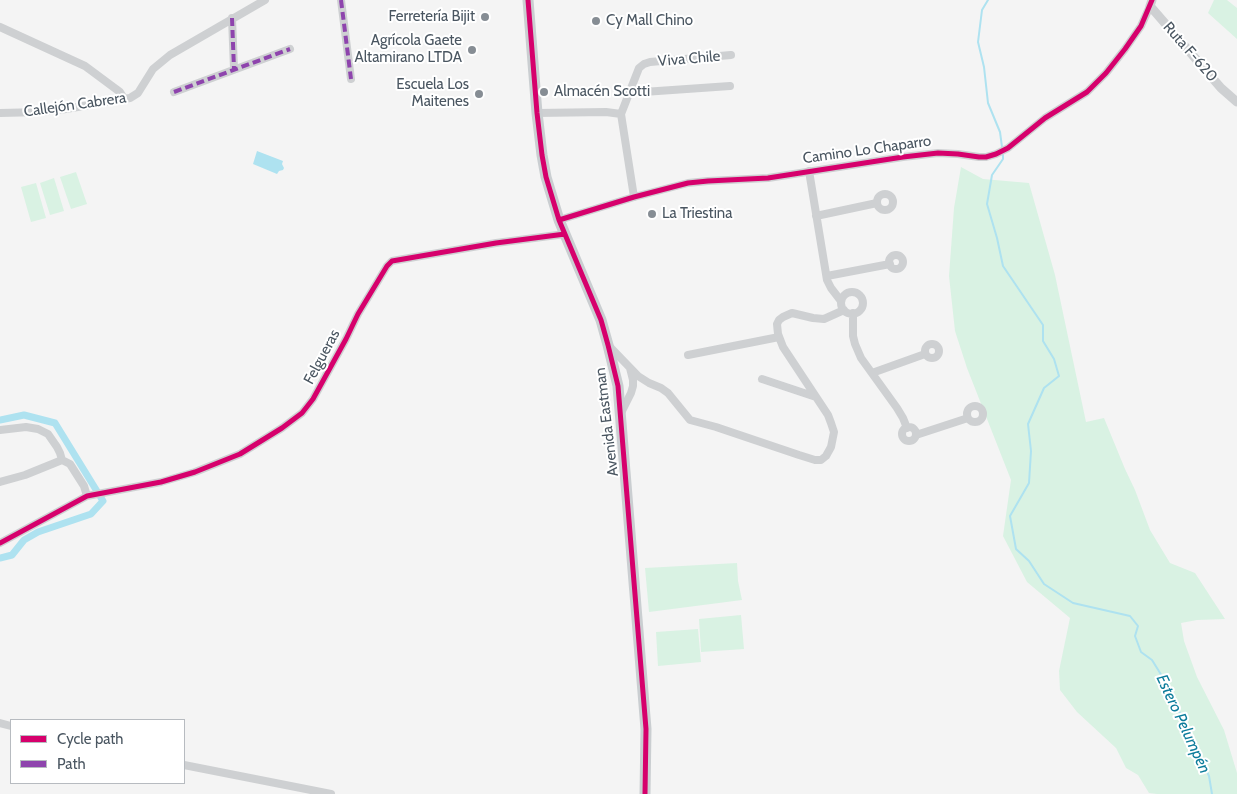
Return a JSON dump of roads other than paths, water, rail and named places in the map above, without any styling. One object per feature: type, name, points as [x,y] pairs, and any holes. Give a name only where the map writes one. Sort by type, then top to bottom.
[{"type":"main road","name":"Avenida Eastman","points":[[528,0],[537,113],[544,166],[550,192],[559,220],[601,320],[618,386],[646,729],[645,794]]},
{"type":"street","name":"Callejón Cabrera","points":[[0,112],[41,112],[125,100],[138,93],[150,74],[163,60],[265,0]]},
{"type":"street","points":[[341,0],[351,79]]},
{"type":"street","name":"Ruta F-620","points":[[1151,3],[1221,88],[1237,102]]},
{"type":"street","name":"Camino Lo Chaparro","points":[[559,220],[688,184],[708,181],[757,179],[903,156],[938,153],[979,157],[996,154],[1008,148],[1045,118],[1087,92],[1126,49],[1142,26],[1151,3]]},
{"type":"street","points":[[232,18],[234,70]]},
{"type":"street","points":[[0,27],[85,66],[120,92],[125,100]]},
{"type":"street","points":[[174,92],[290,49]]},
{"type":"street","name":"Viva Chile","points":[[634,198],[621,114],[639,68],[650,62],[731,55]]},
{"type":"street","points":[[629,93],[730,86]]},
{"type":"street","points":[[537,113],[606,112],[621,114]]},
{"type":"street","points":[[809,171],[826,276],[831,288],[841,301],[844,310],[853,313],[859,310],[862,304],[859,295],[853,292],[847,293],[841,301]]},
{"type":"street","points":[[816,216],[877,204]]},
{"type":"street","name":"Felgueras","points":[[0,543],[89,495],[161,482],[210,467],[254,446],[295,419],[313,399],[358,314],[392,261],[496,243],[565,234]]},
{"type":"street","points":[[826,276],[890,264]]},
{"type":"street","points":[[608,345],[638,376],[668,393],[690,420],[803,457],[821,460],[826,456],[831,447],[834,432],[828,415],[783,347],[777,324],[787,314],[792,313],[824,319],[844,310]]},
{"type":"street","points":[[853,313],[855,344],[861,358],[900,413],[907,428],[902,434],[906,440],[912,441],[916,435],[968,418]]},
{"type":"street","points":[[688,355],[779,337]]},
{"type":"street","points":[[872,373],[925,354]]},
{"type":"street","points":[[621,415],[622,408],[633,386],[629,366]]},
{"type":"street","points":[[762,379],[816,397]]},
{"type":"street","points":[[631,393],[644,384],[649,383]]},
{"type":"street","points":[[0,430],[26,427],[38,429],[48,434],[57,447],[62,460],[70,464],[89,495]]},
{"type":"street","points":[[0,482],[25,475],[62,460]]},
{"type":"street","points":[[185,766],[331,794]]},
{"type":"water","points":[[257,151],[283,161],[283,170],[277,174],[253,164]]},
{"type":"waterway","name":"Estero Pelumpén","points":[[988,0],[982,10],[978,42],[984,67],[988,103],[1000,132],[1002,147]]},
{"type":"waterway","name":"Estero Pelumpén","points":[[1003,155],[1003,159],[992,175],[987,204],[1003,266],[1043,325],[1043,341],[1054,359],[1059,376],[1044,388],[1028,424],[1031,451],[1029,483],[1010,516],[1016,549],[1029,561],[1044,584],[1073,603],[1130,616],[1138,626],[1135,636],[1141,652],[1152,660],[1165,681],[1209,776],[1212,794]]},
{"type":"waterway","points":[[0,420],[24,415],[55,423],[103,501],[91,514],[38,532],[24,540],[12,555],[0,558]]},
{"type":"place","name":"Ferretería Bijit","points":[[485,17]]},
{"type":"place","name":"Cy Mall Chino","points":[[596,21]]},
{"type":"place","name":"Agrícola Gaete Altamirano LTDA","points":[[472,50]]},
{"type":"place","name":"Almacén Scotti","points":[[544,92]]},
{"type":"place","name":"Escuela Los Maitenes","points":[[479,94]]},
{"type":"place","name":"La Triestina","points":[[652,214]]}]
